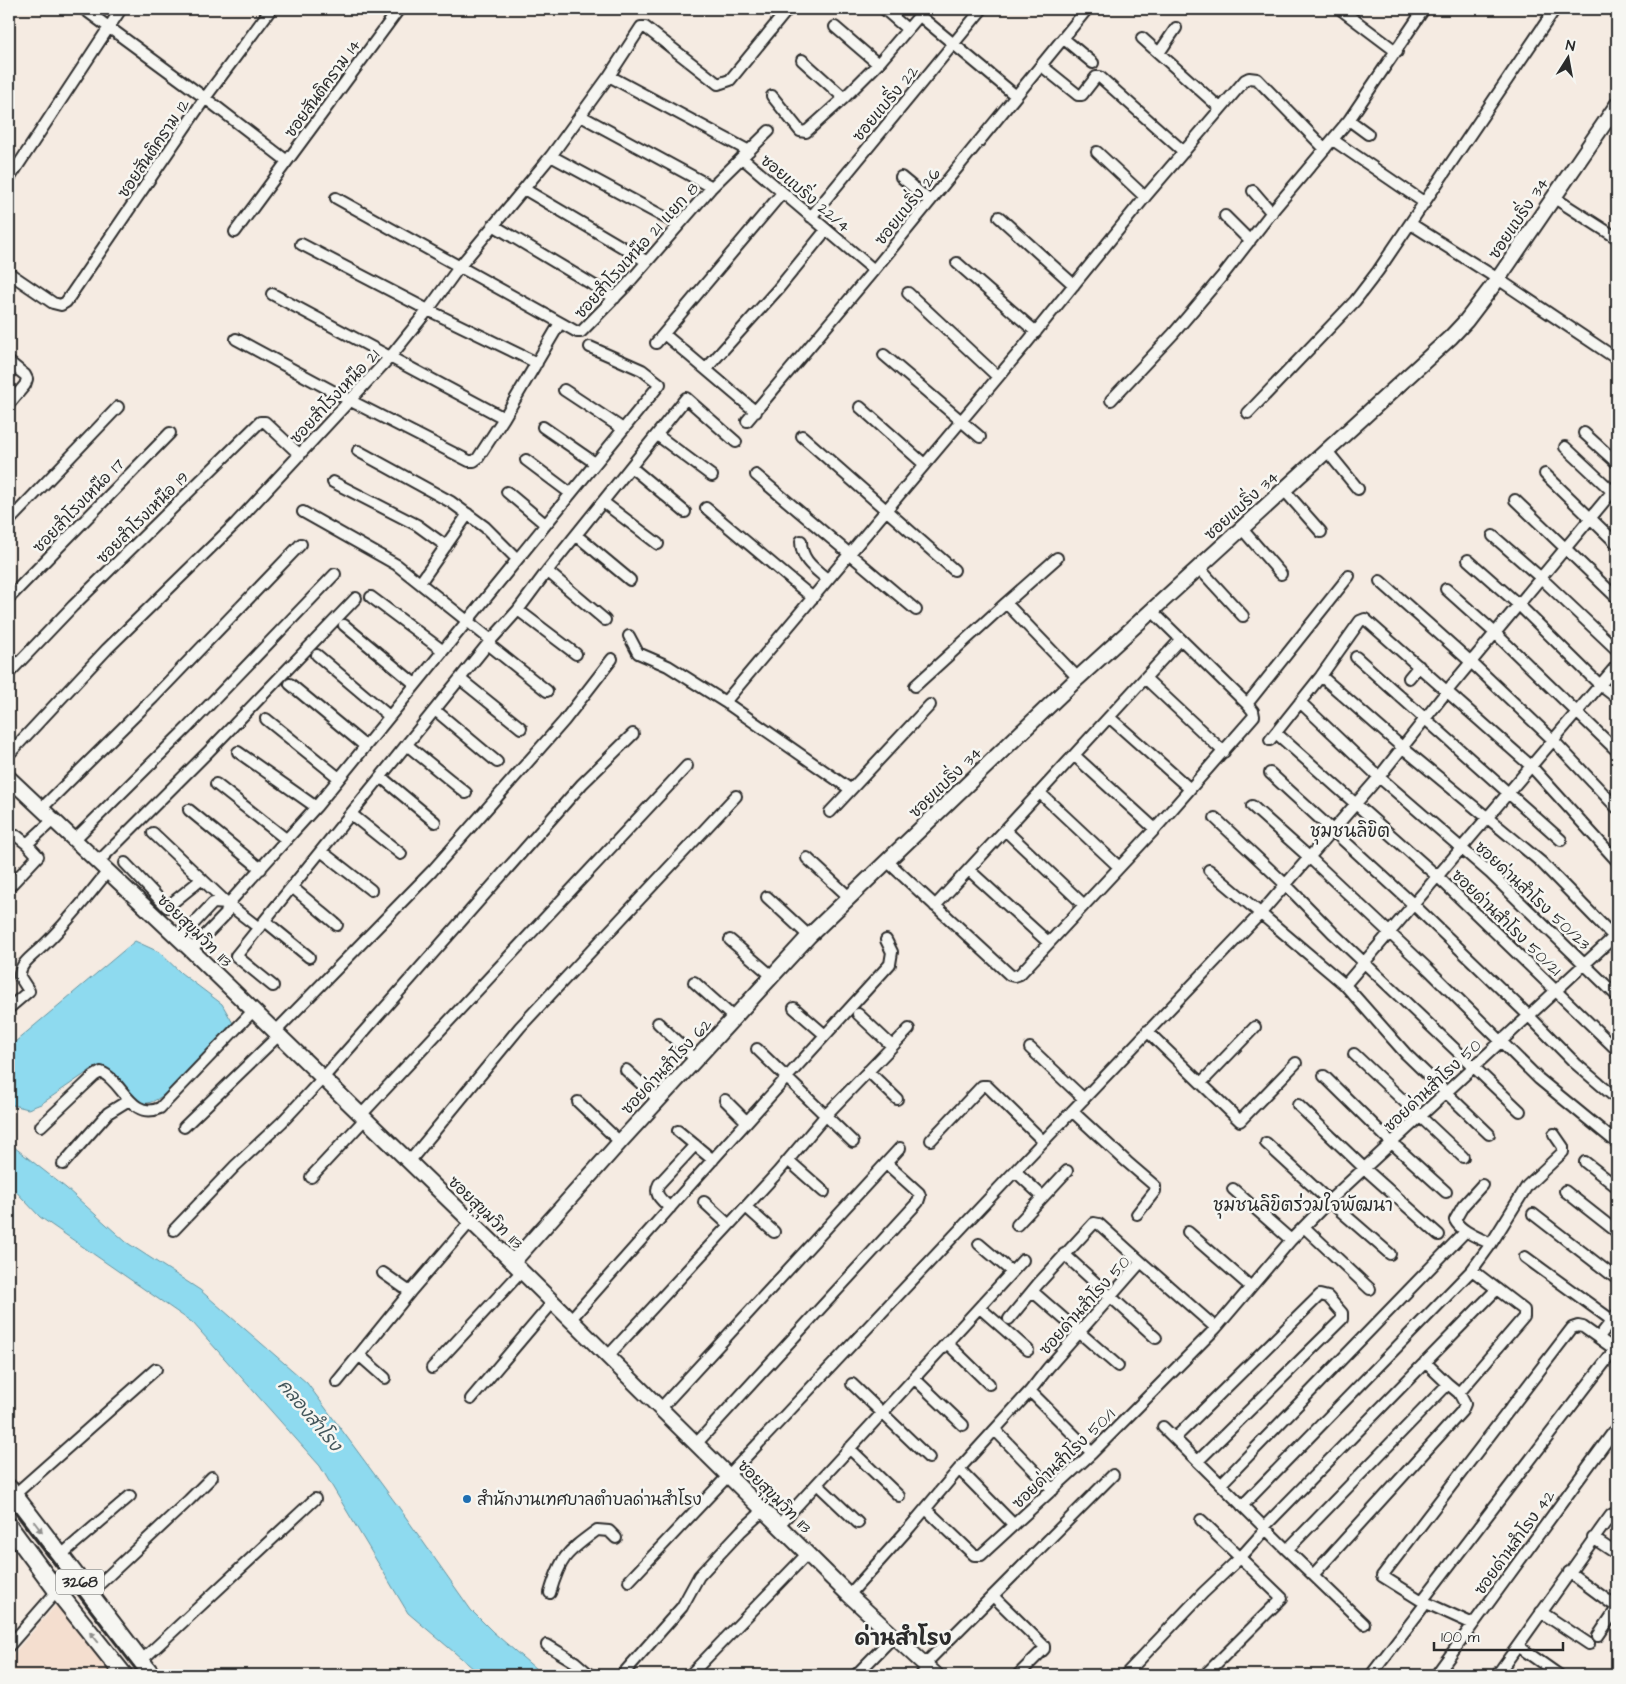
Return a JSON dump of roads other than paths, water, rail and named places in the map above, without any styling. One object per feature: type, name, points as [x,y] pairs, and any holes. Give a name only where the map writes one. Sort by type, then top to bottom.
[{"type":"main road","name":"3268","points":[[11,1491],[152,1675]]},
{"type":"main road","name":"3268","points":[[9,1528],[124,1675]]},
{"type":"street","points":[[84,9],[287,161]]},
{"type":"street","points":[[9,179],[121,9]]},
{"type":"street","name":"ซอยสันติคราม 12","points":[[9,273],[53,303],[60,305],[66,302],[205,98],[271,9]]},
{"type":"street","name":"ซอยสันติคราม 14","points":[[235,232],[399,9]]},
{"type":"street","name":"ซอยสำโรงเหนือ 21","points":[[9,754],[106,649],[236,523],[391,356],[460,266],[551,156],[609,76],[641,27],[644,26],[691,64],[718,84],[721,84],[730,80],[788,9]]},
{"type":"street","points":[[884,9],[907,29]]},
{"type":"street","name":"ซอยแบริ่ง 22","points":[[811,217],[982,9]]},
{"type":"street","name":"ซอยแบริ่ง 26","points":[[747,422],[1087,9]]},
{"type":"street","points":[[1340,9],[1396,52]]},
{"type":"street","points":[[1111,400],[1223,276],[1272,213],[1333,140],[1349,120],[1424,9]]},
{"type":"street","points":[[1248,413],[1355,301],[1378,271],[1555,9]]},
{"type":"street","points":[[772,96],[800,131],[809,130],[878,64],[923,12],[954,43],[1016,96]]},
{"type":"street","points":[[835,27],[878,64]]},
{"type":"street","points":[[1159,53],[1176,28]]},
{"type":"street","points":[[1064,38],[1093,63]]},
{"type":"street","points":[[1142,38],[1220,108]]},
{"type":"street","points":[[802,60],[844,98]]},
{"type":"street","points":[[1042,66],[1078,95],[1082,95],[1096,77],[1100,76],[1184,152]]},
{"type":"street","name":"ซอยแบริ่ง 22/4","points":[[609,76],[745,155],[782,193],[874,270]]},
{"type":"street","points":[[725,702],[848,554],[887,511],[1145,197],[1245,80],[1249,78],[1257,80],[1325,149]]},
{"type":"street","name":"ซอยแบริ่ง 34","points":[[849,897],[1151,610],[1452,337],[1498,279],[1553,197],[1616,109]]},
{"type":"street","points":[[581,116],[712,187]]},
{"type":"street","points":[[1349,120],[1368,134]]},
{"type":"street","name":"ซอยสำโรงเหนือ 21 แยก 8","points":[[336,198],[560,323],[577,332],[584,332],[712,187],[770,131]]},
{"type":"street","points":[[1333,140],[1425,203]]},
{"type":"street","points":[[1097,152],[1145,197]]},
{"type":"street","points":[[551,156],[679,226]]},
{"type":"street","points":[[901,177],[930,201]]},
{"type":"street","points":[[524,189],[646,261]]},
{"type":"street","points":[[1253,191],[1272,213]]},
{"type":"street","points":[[656,343],[782,193]]},
{"type":"street","points":[[1553,197],[1617,238]]},
{"type":"street","points":[[1225,216],[1250,241]]},
{"type":"street","points":[[999,217],[1074,285]]},
{"type":"street","points":[[1411,224],[1498,279],[1617,359]]},
{"type":"street","points":[[493,225],[615,298]]},
{"type":"street","points":[[706,369],[778,289],[826,230]]},
{"type":"street","points":[[301,244],[428,310],[537,363]]},
{"type":"street","points":[[957,263],[1036,332]]},
{"type":"street","points":[[908,293],[998,377]]},
{"type":"street","points":[[272,294],[504,418]]},
{"type":"street","points":[[236,339],[351,401],[474,461],[478,458],[504,418],[560,323]]},
{"type":"street","points":[[664,334],[756,412]]},
{"type":"street","points":[[191,950],[226,914],[228,904],[316,807],[660,384],[642,370],[590,347]]},
{"type":"street","points":[[884,355],[980,436]]},
{"type":"street","points":[[9,362],[25,375],[27,380],[9,404]]},
{"type":"street","points":[[564,390],[623,429]]},
{"type":"street","points":[[273,986],[236,956],[406,745],[518,610],[686,398],[736,442]]},
{"type":"street","points":[[9,521],[118,407]]},
{"type":"street","points":[[860,408],[924,464]]},
{"type":"street","name":"ซอยสำโรงเหนือ 19","points":[[9,672],[80,599],[260,422],[265,422],[300,455]]},
{"type":"street","points":[[543,428],[595,463]]},
{"type":"street","name":"ซอยสำโรงเหนือ 17","points":[[9,598],[170,433]]},
{"type":"street","points":[[1584,433],[1617,463]]},
{"type":"street","points":[[657,435],[712,476]]},
{"type":"street","points":[[802,436],[954,570]]},
{"type":"street","points":[[629,1581],[1043,1141],[1260,914],[1379,777],[1447,691],[1591,517],[1616,491],[1565,447]]},
{"type":"street","points":[[358,451],[468,514],[485,527],[517,559]]},
{"type":"street","points":[[1327,451],[1358,490]]},
{"type":"street","points":[[526,460],[570,493]]},
{"type":"street","points":[[631,467],[685,512]]},
{"type":"street","points":[[1545,474],[1617,544]]},
{"type":"street","points":[[756,475],[916,610]]},
{"type":"street","points":[[333,482],[418,525],[446,546]]},
{"type":"street","points":[[1284,490],[1321,532]]},
{"type":"street","points":[[506,492],[545,524]]},
{"type":"street","points":[[1515,500],[1617,598]]},
{"type":"street","points":[[603,502],[658,544]]},
{"type":"street","points":[[706,508],[812,598]]},
{"type":"street","points":[[303,512],[397,565],[466,621],[547,691]]},
{"type":"street","points":[[420,583],[468,514]]},
{"type":"street","points":[[1242,529],[1282,574]]},
{"type":"street","points":[[576,535],[630,580]]},
{"type":"street","points":[[1493,536],[1542,578],[1617,650]]},
{"type":"street","points":[[801,542],[804,558],[827,580]]},
{"type":"street","points":[[42,808],[153,698],[301,544]]},
{"type":"street","points":[[914,686],[1057,558]]},
{"type":"street","points":[[1468,560],[1519,605],[1600,685],[1617,698]]},
{"type":"street","points":[[1199,568],[1243,616]]},
{"type":"street","points":[[547,571],[605,620]]},
{"type":"street","points":[[75,839],[187,728],[335,574]]},
{"type":"street","points":[[1247,704],[1350,576]]},
{"type":"street","points":[[1380,581],[1472,663],[1553,740],[1617,808]]},
{"type":"street","points":[[1446,589],[1495,633],[1617,751]]},
{"type":"street","points":[[371,597],[442,650]]},
{"type":"street","points":[[9,1008],[29,991],[20,978],[21,967],[51,939],[79,908],[103,866],[208,752],[356,598]]},
{"type":"street","points":[[1006,603],[1078,678]]},
{"type":"street","points":[[518,610],[576,654]]},
{"type":"street","points":[[887,861],[1010,975],[1020,974],[1155,829],[1253,719],[1255,714],[1151,610]]},
{"type":"street","points":[[1300,702],[1362,619],[1368,621],[1531,766],[1617,861]]},
{"type":"street","points":[[344,625],[415,684]]},
{"type":"street","points":[[629,636],[638,653],[668,666],[725,702],[850,789]]},
{"type":"street","points":[[935,906],[1180,640]]},
{"type":"street","points":[[317,655],[390,716]]},
{"type":"street","points":[[1356,657],[1561,840]]},
{"type":"street","points":[[184,1127],[277,1034],[432,872],[564,721],[612,659]]},
{"type":"street","points":[[1345,985],[1617,664]]},
{"type":"street","points":[[1409,678],[1419,666]]},
{"type":"street","points":[[1321,676],[1402,748],[1541,862],[1616,936]]},
{"type":"street","points":[[1145,678],[1224,752]]},
{"type":"street","points":[[460,679],[521,728]]},
{"type":"street","points":[[290,684],[365,746]]},
{"type":"street","name":"ซอยด่านสำโรง 50/21","points":[[1300,702],[1273,736],[1356,804],[1438,877],[1617,1050]]},
{"type":"street","name":"ซอยด่านสำโรง 50/23","points":[[1300,702],[1379,777],[1462,848],[1617,996]]},
{"type":"street","points":[[830,812],[930,705]]},
{"type":"street","points":[[435,710],[497,762]]},
{"type":"street","points":[[1109,717],[1190,789]]},
{"type":"street","points":[[266,719],[339,778]]},
{"type":"street","points":[[174,1230],[235,1166],[282,1122],[323,1078],[582,784],[633,734]]},
{"type":"street","points":[[406,745],[466,793]]},
{"type":"street","points":[[238,752],[316,807]]},
{"type":"street","points":[[1074,755],[1155,829]]},
{"type":"street","points":[[311,1177],[363,1117],[686,766]]},
{"type":"street","points":[[1270,773],[1414,905],[1576,1064],[1617,1099]]},
{"type":"street","points":[[381,777],[435,822]]},
{"type":"street","name":"ซอยสุขุมวิท 113","points":[[9,778],[191,950],[471,1221],[928,1671]]},
{"type":"street","points":[[216,784],[287,840]]},
{"type":"street","points":[[1040,793],[1118,867]]},
{"type":"street","points":[[409,1162],[520,1027],[736,796]]},
{"type":"street","points":[[1252,806],[1390,933],[1539,1079],[1617,1144]]},
{"type":"street","points":[[189,810],[261,869]]},
{"type":"street","points":[[351,814],[401,854]]},
{"type":"street","points":[[1215,818],[1520,1111]]},
{"type":"street","points":[[27,844],[54,819]]},
{"type":"street","points":[[1005,830],[1084,905]]},
{"type":"street","points":[[153,833],[228,904],[309,957]]},
{"type":"street","points":[[9,840],[15,836],[27,844],[38,856],[9,887]]},
{"type":"street","points":[[322,851],[371,890]]},
{"type":"street","points":[[807,858],[849,897]]},
{"type":"street","points":[[124,863],[167,907],[202,879]]},
{"type":"street","points":[[970,870],[1049,942]]},
{"type":"street","points":[[1209,870],[1345,985],[1406,1054],[1489,1134]]},
{"type":"street","points":[[292,887],[337,924]]},
{"type":"street","points":[[768,896],[809,936]]},
{"type":"street","name":"ซอยด่านสำโรง 62","points":[[517,1266],[620,1142],[809,936],[849,897]]},
{"type":"street","points":[[179,939],[213,903],[228,904]]},
{"type":"street","name":"ซอยด่านสำโรง 50","points":[[849,1595],[1030,1391],[1141,1262],[1216,1328],[1291,1240],[1329,1201],[1528,1015],[1616,936]]},
{"type":"street","points":[[730,940],[772,976]]},
{"type":"street","points":[[571,1319],[746,1121],[890,964],[892,952],[886,940]]},
{"type":"street","points":[[694,982],[734,1018]]},
{"type":"street","points":[[794,1008],[825,1035]]},
{"type":"street","points":[[41,1126],[98,1073],[107,1075],[129,1100],[144,1109],[150,1111],[160,1108],[253,1011]]},
{"type":"street","points":[[858,1014],[892,1046]]},
{"type":"street","points":[[658,1024],[696,1060]]},
{"type":"street","points":[[1201,1083],[1255,1027]]},
{"type":"street","points":[[608,1356],[746,1207],[826,1115],[909,1029]]},
{"type":"street","points":[[1147,1032],[1240,1121],[1296,1063]]},
{"type":"street","points":[[1030,1048],[1084,1099]]},
{"type":"street","points":[[757,1049],[853,1142]]},
{"type":"street","points":[[1354,1054],[1463,1157]]},
{"type":"street","points":[[626,1070],[659,1100]]},
{"type":"street","points":[[868,1071],[897,1099]]},
{"type":"street","points":[[1324,1076],[1392,1143],[1446,1192]]},
{"type":"street","points":[[931,1140],[982,1086],[987,1086],[1043,1141]]},
{"type":"street","points":[[63,1164],[108,1113],[129,1100]]},
{"type":"street","points":[[725,1100],[746,1121]]},
{"type":"street","points":[[578,1102],[620,1142]]},
{"type":"street","points":[[1298,1105],[1364,1168],[1439,1235]]},
{"type":"street","points":[[1072,1111],[1155,1186],[1156,1188],[1152,1196],[1137,1214]]},
{"type":"street","points":[[678,1131],[713,1160]]},
{"type":"street","points":[[1242,1506],[1472,1270],[1491,1244],[1527,1186],[1563,1152],[1563,1147],[1554,1134]]},
{"type":"street","points":[[1266,1143],[1390,1254]]},
{"type":"street","points":[[670,1208],[657,1195],[656,1189],[695,1145]]},
{"type":"street","points":[[660,1409],[900,1148]]},
{"type":"street","points":[[788,1160],[824,1192]]},
{"type":"street","points":[[1585,1162],[1617,1187]]},
{"type":"street","points":[[696,1444],[918,1202],[920,1199],[919,1193],[886,1163]]},
{"type":"street","points":[[1015,1171],[1043,1197]]},
{"type":"street","points":[[1017,1226],[1067,1171]]},
{"type":"street","points":[[1482,1185],[1463,1206],[1456,1218],[1458,1225],[1466,1231],[1491,1244]]},
{"type":"street","points":[[1234,1189],[1291,1240]]},
{"type":"street","points":[[1565,1191],[1617,1232]]},
{"type":"street","points":[[704,1202],[729,1225]]},
{"type":"street","points":[[746,1207],[774,1232]]},
{"type":"street","points":[[1532,1214],[1617,1279]]},
{"type":"street","points":[[336,1382],[471,1221]]},
{"type":"street","points":[[1009,1319],[1090,1224],[1099,1224],[1141,1262]]},
{"type":"street","points":[[1304,1227],[1370,1289]]},
{"type":"street","points":[[1220,1484],[1466,1231]]},
{"type":"street","points":[[1188,1232],[1251,1287]]},
{"type":"street","points":[[980,1244],[1012,1272]]},
{"type":"street","points":[[1064,1254],[1156,1338]]},
{"type":"street","points":[[1525,1257],[1616,1319],[1599,1337]]},
{"type":"street","points":[[779,1525],[1023,1260]]},
{"type":"street","points":[[432,1368],[517,1266]]},
{"type":"street","points":[[1459,1393],[1524,1316],[1524,1310],[1472,1270]]},
{"type":"street","points":[[383,1273],[410,1292]]},
{"type":"street","points":[[1126,1675],[1203,1593],[1240,1558],[1265,1528],[1497,1290]]},
{"type":"street","points":[[1032,1291],[1118,1366]]},
{"type":"street","points":[[1175,1438],[1318,1296],[1328,1298],[1342,1313],[1342,1319],[1198,1461]]},
{"type":"street","points":[[471,1399],[553,1302]]},
{"type":"street","points":[[980,1308],[1028,1350]]},
{"type":"street","points":[[1371,1675],[1424,1602],[1616,1350],[1599,1337],[1578,1326],[1572,1328],[1382,1576],[1424,1602],[1473,1624]]},
{"type":"street","name":"ซอยด่านสำโรง 50/1","points":[[926,1509],[974,1555],[981,1555],[1092,1453],[1216,1328]]},
{"type":"street","points":[[947,1343],[989,1384]]},
{"type":"street","points":[[360,1355],[385,1378]]},
{"type":"street","points":[[1313,1575],[1462,1411],[1465,1404],[1459,1393],[1425,1362]]},
{"type":"street","points":[[11,1491],[156,1369]]},
{"type":"street","points":[[914,1379],[963,1425]]},
{"type":"street","points":[[852,1384],[929,1458]]},
{"type":"street","points":[[1287,1550],[1448,1384]]},
{"type":"street","points":[[1030,1391],[1092,1453]]},
{"type":"street","points":[[1164,1427],[1242,1506],[1364,1624]]},
{"type":"street","name":"ซอยด่านสำโรง 42","points":[[1436,1675],[1617,1428]]},
{"type":"street","points":[[995,1430],[1053,1490]]},
{"type":"street","points":[[849,1448],[899,1496]]},
{"type":"street","points":[[959,1469],[1014,1525]]},
{"type":"street","points":[[928,1671],[992,1596],[1113,1475]]},
{"type":"street","points":[[89,1594],[190,1500],[212,1476]]},
{"type":"street","points":[[817,1484],[858,1523]]},
{"type":"street","points":[[60,1556],[130,1496]]},
{"type":"street","points":[[141,1661],[315,1500]]},
{"type":"street","points":[[622,1675],[682,1606],[699,1576],[764,1510]]},
{"type":"street","points":[[1496,1675],[1611,1515],[1617,1512]]},
{"type":"street","points":[[1201,1520],[1282,1598],[1206,1675]]},
{"type":"street","points":[[550,1593],[558,1568],[569,1551],[597,1530],[609,1531],[616,1538]]},
{"type":"street","points":[[1594,1538],[1617,1554]]},
{"type":"street","points":[[690,1675],[808,1553]]},
{"type":"street","points":[[1569,1572],[1614,1605],[1598,1636]]},
{"type":"street","points":[[9,1646],[57,1591]]},
{"type":"street","points":[[992,1596],[1044,1646],[1044,1649],[1018,1675]]},
{"type":"street","points":[[1541,1612],[1589,1644]]},
{"type":"street","points":[[856,1675],[894,1636]]},
{"type":"street","points":[[546,1645],[575,1662],[590,1675]]},
{"type":"street","points":[[1518,1646],[1559,1675]]},
{"type":"water","points":[[135,941],[159,952],[181,973],[222,1004],[234,1025],[181,1081],[158,1099],[148,1103],[133,1102],[119,1079],[95,1067],[41,1104],[28,1109],[9,1104],[9,1047]]},
{"type":"water","name":"คลองสำโรง","points":[[9,1143],[66,1188],[126,1242],[200,1290],[307,1383],[400,1509],[471,1610],[493,1632],[543,1675],[481,1675],[408,1613],[320,1466],[193,1323],[40,1217],[9,1184]]},
{"type":"railway","points":[[9,1505],[140,1675]]},
{"type":"place","name":"สำนักงานเทศบาลตำบลด่านสำโรง","points":[[467,1499]]},
{"type":"district","name":"ชุมชนลิขิต","points":[[1350,831]]},
{"type":"district","name":"ชุมชนลิขิตร่วมใจพัฒนา","points":[[1303,1205]]},
{"type":"district","name":"ด่านสำโรง","points":[[903,1638]]}]
